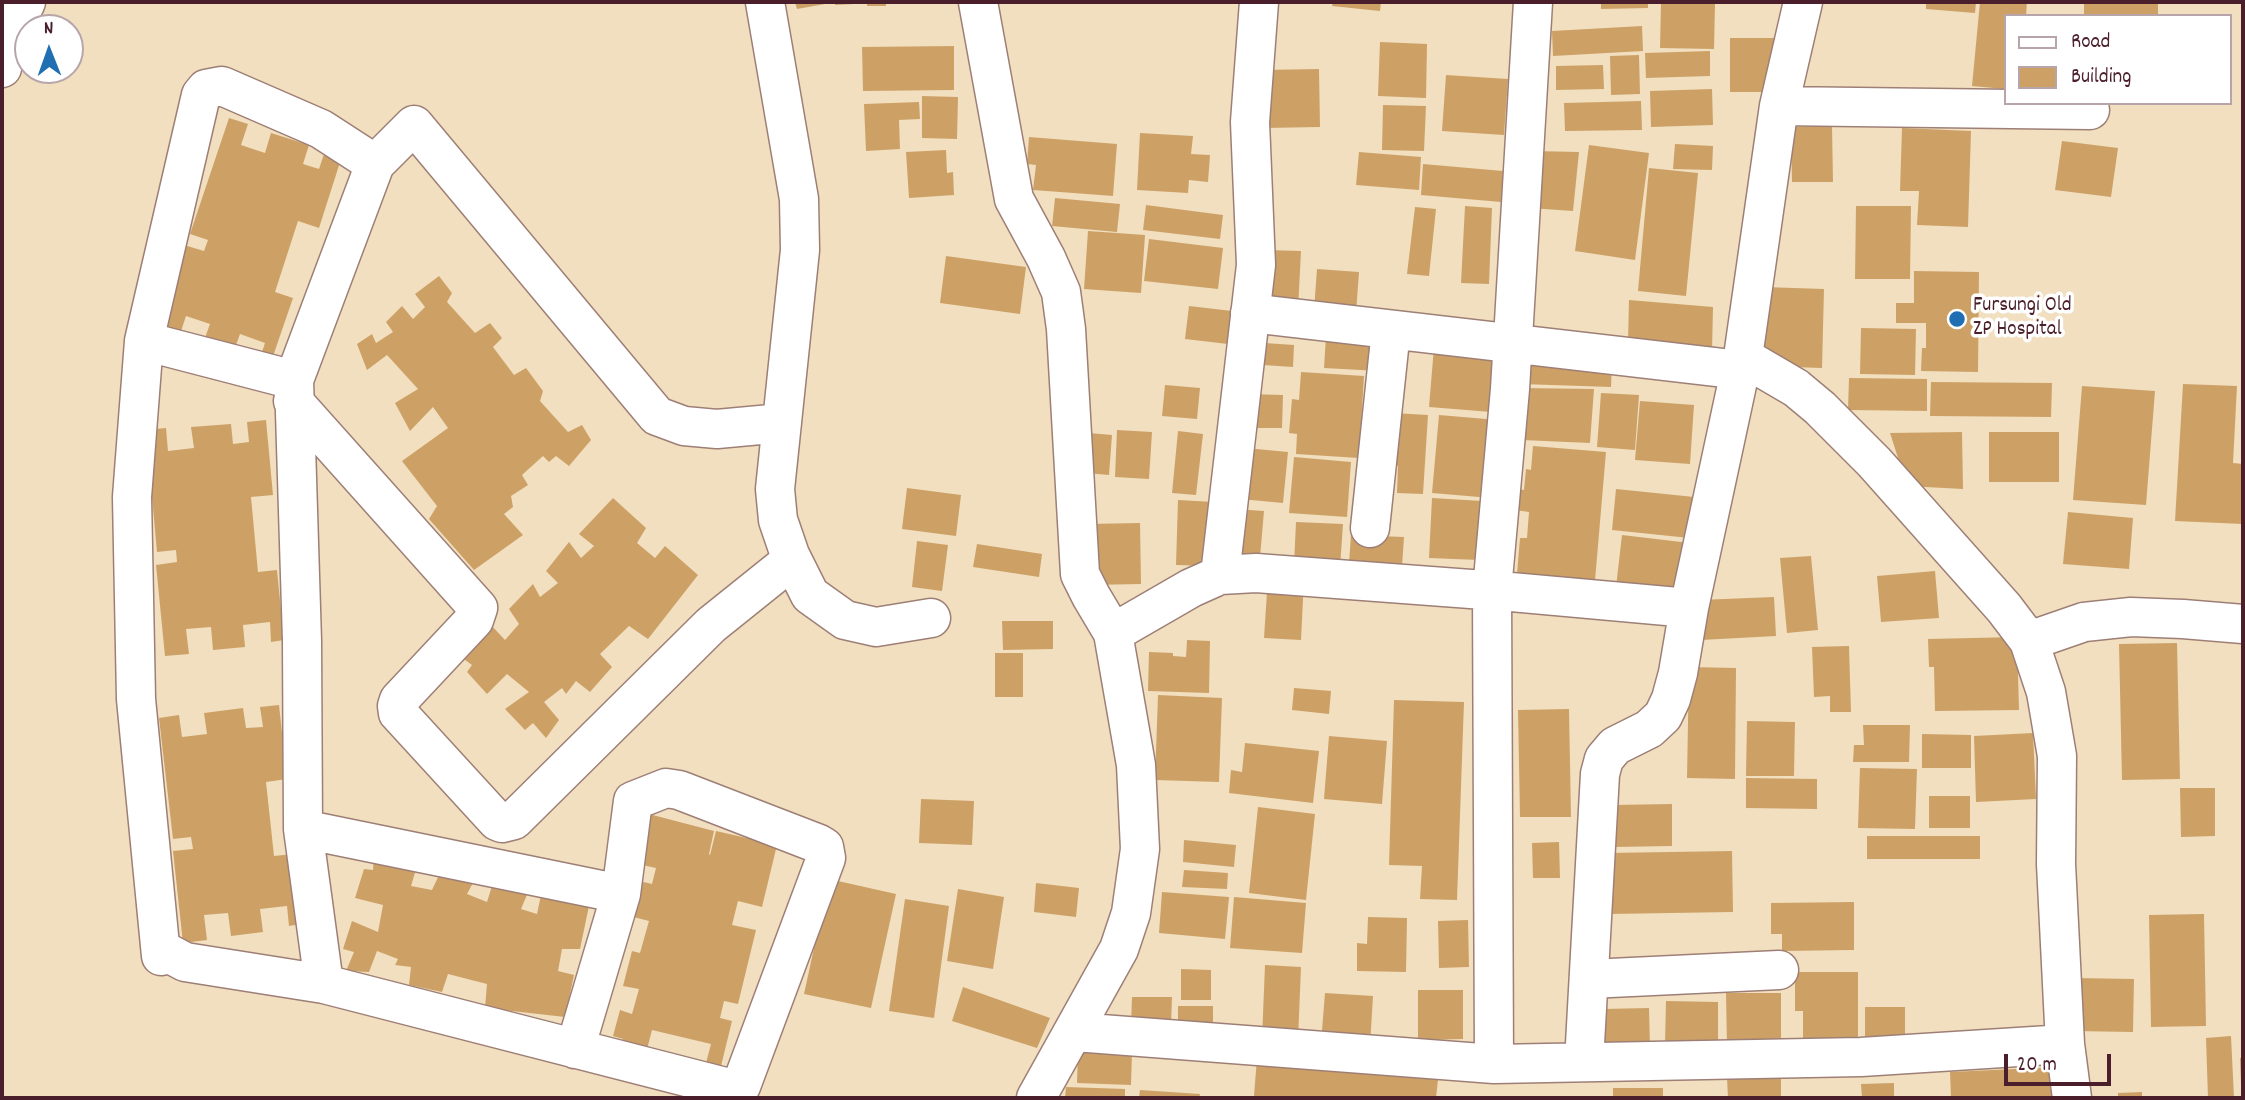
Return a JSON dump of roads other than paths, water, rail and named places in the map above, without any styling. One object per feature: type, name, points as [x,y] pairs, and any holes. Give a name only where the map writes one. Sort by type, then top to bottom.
[{"type":"street","points":[[2,68],[9,37],[26,2]]},
{"type":"street","points":[[765,2],[799,199],[800,250],[775,489],[778,520],[792,561],[810,595],[845,620],[876,627],[931,618]]},
{"type":"street","points":[[978,2],[1014,199],[1061,292],[1066,329],[1080,574],[1113,634],[1136,765],[1140,849],[1131,913],[1119,949],[1036,1098]]},
{"type":"street","points":[[1220,575],[1255,265],[1250,122],[1259,2]]},
{"type":"street","points":[[1494,1064],[1492,590],[1513,343],[1533,2]]},
{"type":"street","points":[[1584,1062],[1600,774],[1604,759],[1615,746],[1649,729],[1663,716],[1678,673],[1689,608],[1742,364],[1779,106],[1803,2]]},
{"type":"street","points":[[375,164],[321,129],[222,86],[206,89],[201,95],[144,341],[132,497],[136,699],[161,956],[170,954],[185,962],[324,984],[575,1049],[733,1088],[741,1086],[826,858],[819,844],[679,790],[666,788],[633,801],[621,894],[575,1049]]},
{"type":"street","points":[[1779,106],[2090,110]]},
{"type":"street","points":[[324,984],[303,829],[302,640],[294,390],[375,164],[414,125],[657,416],[684,426],[717,429],[782,423]]},
{"type":"street","points":[[1250,313],[1513,343],[1742,364],[1796,388],[1820,408],[1874,462],[2004,608],[2029,642],[2046,692],[2057,756],[2056,864],[2065,1044],[2072,1098]]},
{"type":"street","points":[[1370,527],[1391,330]]},
{"type":"street","points":[[144,341],[294,390],[478,608],[474,620],[399,700],[397,706],[398,713],[497,821],[509,823],[514,820],[711,625],[792,561]]},
{"type":"street","points":[[1113,634],[1191,587],[1220,575],[1256,573],[1689,608]]},
{"type":"street","points":[[2029,642],[2084,622],[2131,617],[2243,624]]},
{"type":"street","points":[[303,829],[621,894]]},
{"type":"street","points":[[1588,979],[1779,970]]},
{"type":"street","points":[[1075,1032],[1494,1064],[1861,1057],[2065,1044]]},
{"type":"place","name":"Fursungi Old ZP Hospital","points":[[1957,319]]}]
